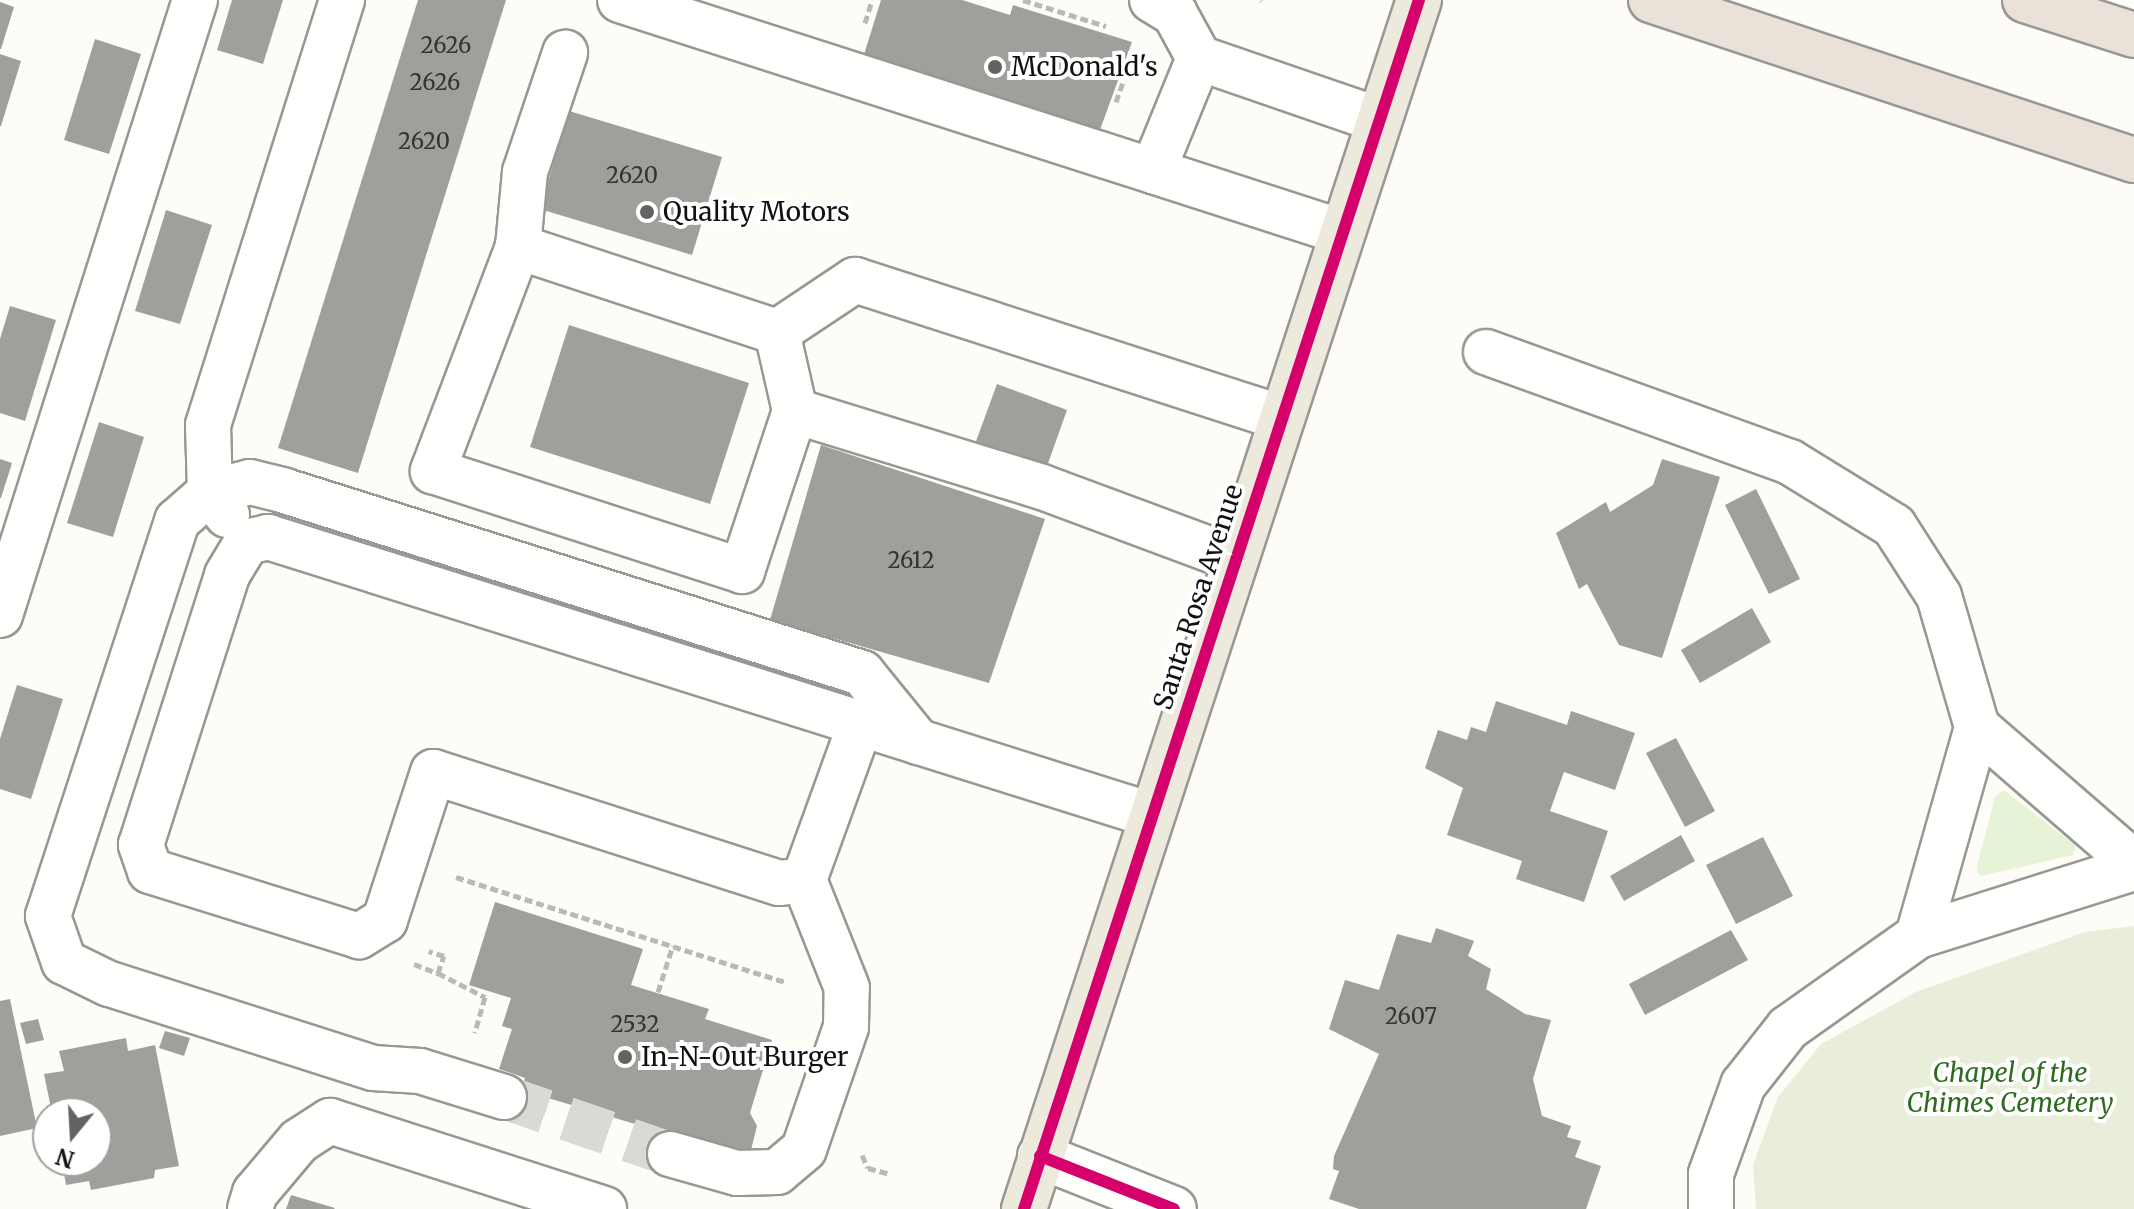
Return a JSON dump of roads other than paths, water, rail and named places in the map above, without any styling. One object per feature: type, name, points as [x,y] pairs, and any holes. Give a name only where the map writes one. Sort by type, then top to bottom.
[{"type":"highway","points":[[1651,0],[2134,160]]},
{"type":"highway","points":[[2025,0],[2134,35]]},
{"type":"main road","name":"Santa Rosa Avenue","points":[[1024,1209],[1233,558],[1419,0]]},
{"type":"street","points":[[0,615],[195,0]]},
{"type":"street","points":[[247,542],[210,492],[208,425],[342,0]]},
{"type":"street","points":[[620,0],[1342,232]]},
{"type":"street","points":[[1145,18],[1175,14],[1199,58],[1379,120]]},
{"type":"street","points":[[565,53],[525,172],[518,247],[433,471],[742,571],[795,411],[777,332]]},
{"type":"street","points":[[1153,171],[1199,58]]},
{"type":"street","points":[[518,247],[777,332]]},
{"type":"street","points":[[777,332],[855,280],[1280,417]]},
{"type":"street","points":[[1486,352],[1790,462],[1894,526],[1939,596],[1977,727],[1918,936]]},
{"type":"street","points":[[795,411],[1042,487],[1233,558]]},
{"type":"street","points":[[504,1097],[420,1071],[373,1068],[109,984],[64,962],[48,916],[177,521],[210,492],[250,482],[285,491],[862,673],[918,742]]},
{"type":"street","points":[[247,542],[292,541],[860,725],[1151,815]]},
{"type":"street","points":[[247,542],[227,575],[141,845],[150,871],[359,936],[385,920],[433,772],[779,883],[804,880]]},
{"type":"street","points":[[670,1154],[737,1173],[777,1172],[804,1149],[846,1027],[847,988],[804,880],[860,725]]},
{"type":"street","points":[[1977,727],[2134,866]]},
{"type":"street","points":[[1711,1209],[1711,1174],[1743,1085],[1788,1028],[1918,936],[2134,866]]},
{"type":"street","points":[[250,1209],[255,1193],[299,1141],[330,1121],[604,1209]]},
{"type":"street","points":[[1040,1156],[1174,1209]]},
{"type":"tunnel","points":[[504,1097],[670,1154]]},
{"type":"place","name":"McDonald's","points":[[995,67]]},
{"type":"place","name":"Quality Motors","points":[[647,212]]},
{"type":"place","name":"In-N-Out Burger","points":[[625,1057]]},
{"type":"park label","name":"Chapel of the Chimes Cemetery","points":[[2010,1088]]}]
